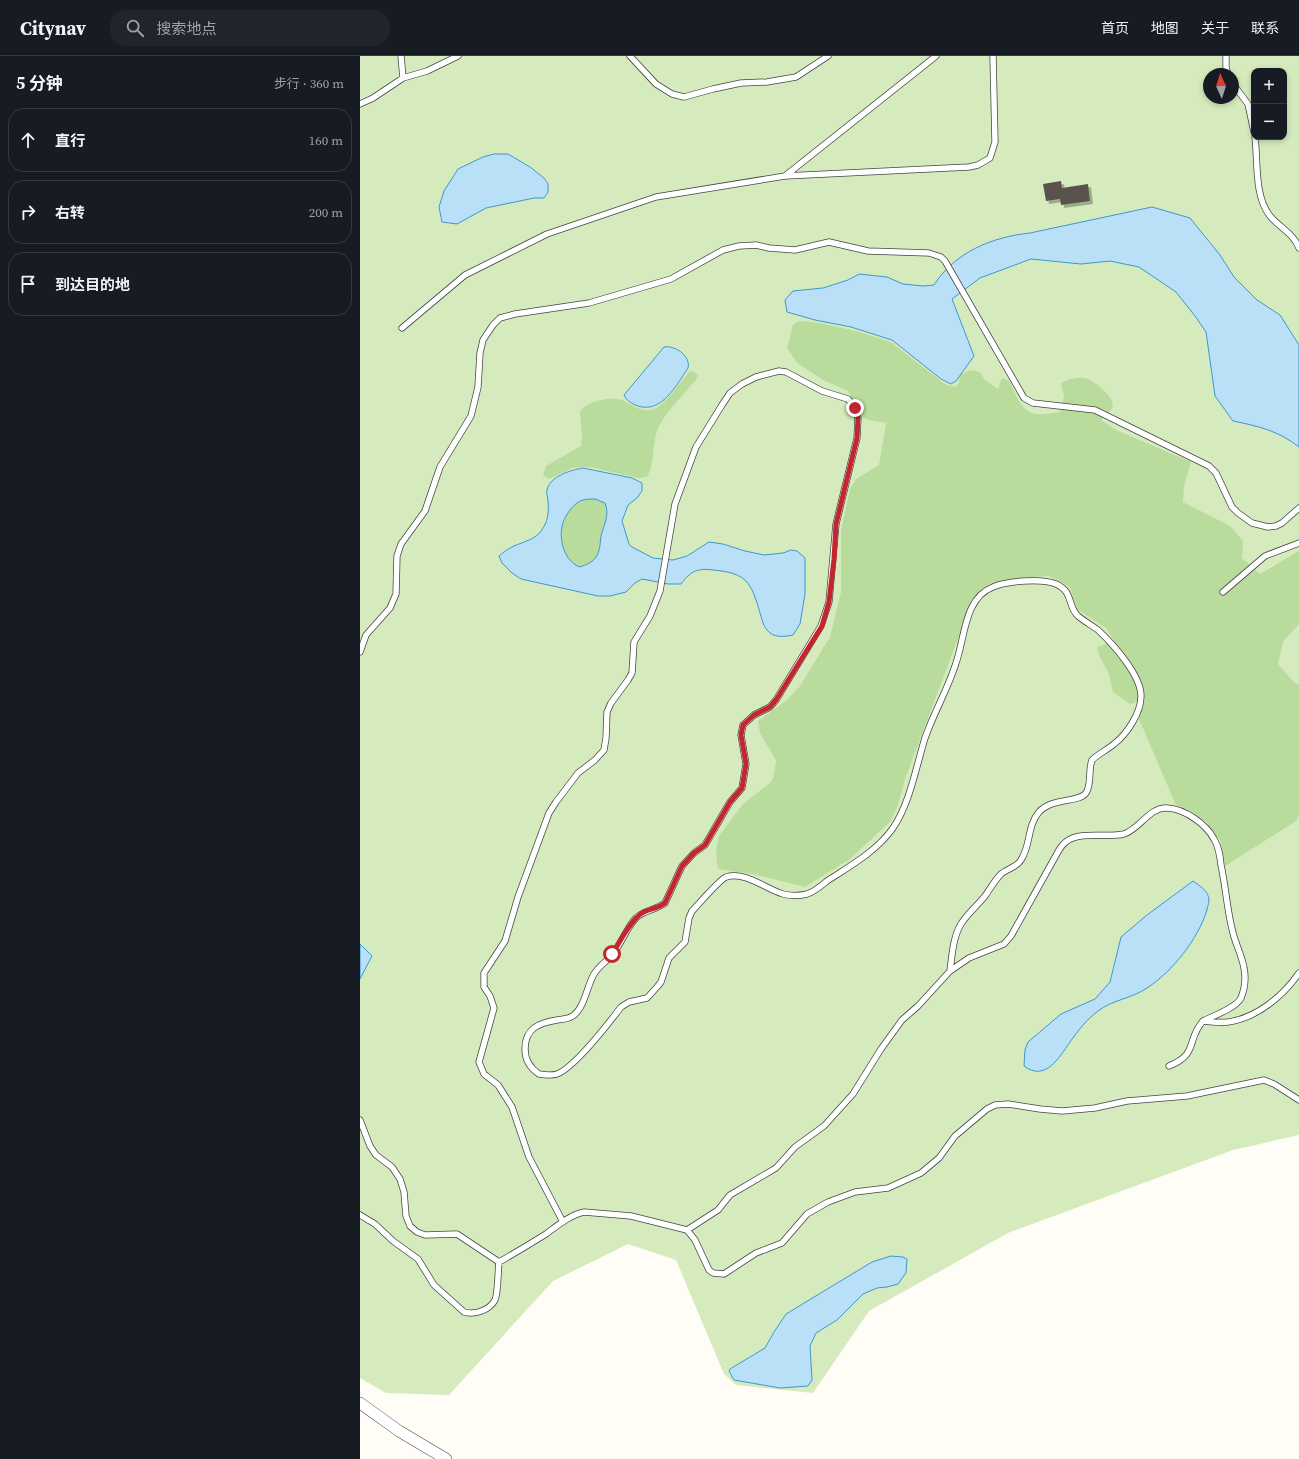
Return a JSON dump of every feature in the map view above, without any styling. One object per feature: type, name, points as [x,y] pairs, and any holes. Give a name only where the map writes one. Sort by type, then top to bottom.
[{"type":"street","points":[[360,1403],[400,1432],[446,1459]]},
{"type":"lane","points":[[401,56],[403,78]]},
{"type":"lane","points":[[360,104],[403,78],[427,71],[458,56]]},
{"type":"lane","points":[[630,56],[656,84],[672,94],[684,97],[741,83],[767,82],[796,77],[828,56]]},
{"type":"lane","points":[[785,176],[936,56]]},
{"type":"lane","points":[[402,328],[465,275],[547,234],[656,197],[785,176],[969,167],[985,162],[990,158],[995,142],[993,56]]},
{"type":"lane","points":[[1226,56],[1226,68]]},
{"type":"lane","points":[[1239,92],[1248,104],[1251,118]]},
{"type":"lane","points":[[1255,140],[1259,191],[1262,203],[1270,215],[1289,233],[1298,244],[1299,248]]},
{"type":"lane","points":[[360,652],[366,635],[390,608],[396,594],[397,556],[401,544],[425,511],[440,467],[471,416],[478,387],[480,353],[484,340],[493,325],[500,318],[515,314],[590,303],[671,279],[723,250],[739,246],[756,245],[769,248],[795,250],[829,242],[868,251],[934,254],[945,261],[1024,398],[1033,403],[1095,410],[1209,466],[1216,473],[1232,507],[1252,523],[1260,526],[1276,526],[1282,523],[1299,508]]},
{"type":"lane","points":[[563,1222],[529,1158],[512,1107],[498,1085],[484,1074],[479,1062],[494,1008],[490,996],[484,987],[484,973],[505,941],[518,897],[549,813],[578,773],[595,760],[604,750],[607,712],[611,703],[632,673],[634,642],[650,616],[660,592],[675,504],[696,447],[730,393],[742,384],[756,377],[779,371],[786,372],[822,391],[848,398],[857,413],[857,438],[836,524],[829,602],[822,626],[776,700],[770,707],[754,715],[743,725],[741,735],[746,764],[742,788],[730,802],[705,845],[694,853],[682,866],[665,903],[662,906],[650,909],[635,919],[612,954],[594,975],[581,1005],[574,1015],[567,1019],[537,1025],[530,1032],[525,1043],[525,1057],[538,1074],[552,1075],[566,1070],[621,1007],[629,1002],[647,998],[652,994],[661,982],[669,958],[686,942],[689,918],[692,911],[723,879],[731,876],[740,876],[784,894],[808,894],[865,856],[884,839],[894,827],[905,802],[926,737],[956,662],[965,626],[975,602],[984,591],[995,586],[1031,580],[1045,581],[1063,588],[1069,595],[1070,604],[1076,615],[1098,631],[1123,657],[1138,682],[1141,698],[1132,723],[1122,738],[1092,760],[1086,793],[1080,799],[1058,801],[1051,804],[1043,808],[1037,814],[1031,824],[1025,851],[1021,861],[1001,874],[985,896],[961,924],[954,944],[950,971]]},
{"type":"lane","points":[[1223,592],[1265,556],[1299,543]]},
{"type":"lane","points":[[687,1230],[718,1210],[730,1195],[776,1168],[795,1147],[824,1126],[854,1094],[881,1049],[902,1020],[918,1006],[950,971],[969,958],[1004,944],[1011,936],[1059,850],[1067,840],[1084,836],[1125,834],[1159,809],[1168,808],[1192,817],[1209,831],[1218,847],[1233,934],[1244,969],[1244,991],[1237,1003],[1203,1021],[1198,1026],[1190,1051],[1185,1058],[1169,1066]]},
{"type":"lane","points":[[1203,1021],[1230,1022],[1259,1012],[1290,986],[1299,973]]},
{"type":"lane","points":[[499,1262],[578,1213],[584,1212],[631,1216],[687,1230],[695,1240],[709,1270],[713,1273],[724,1274],[756,1253],[782,1244],[807,1214],[815,1209],[855,1192],[888,1188],[921,1172],[939,1158],[955,1136],[987,1109],[995,1105],[1008,1104],[1062,1111],[1095,1108],[1127,1101],[1187,1096],[1260,1080],[1269,1081],[1299,1100]]},
{"type":"lane","points":[[360,1120],[370,1146],[376,1155],[392,1167],[400,1179],[404,1192],[406,1216],[410,1226],[417,1232],[425,1235],[457,1234],[499,1262]]},
{"type":"lane","points":[[360,1215],[375,1224],[393,1241],[418,1259],[434,1285],[464,1312],[476,1312],[486,1309],[495,1300],[499,1262]]},
{"type":"green space","points":[[360,56],[1299,56],[1299,1135],[1233,1150],[1008,1233],[869,1311],[813,1393],[736,1385],[724,1374],[676,1260],[628,1244],[553,1281],[449,1395],[386,1393],[360,1378]]},
{"type":"green space","points":[[799,321],[820,323],[860,332],[891,342],[946,385],[955,387],[959,383],[960,375],[970,370],[980,372],[985,380],[998,389],[1002,378],[1009,381],[1022,405],[1032,413],[1048,414],[1060,412],[1064,397],[1061,383],[1074,378],[1088,379],[1101,388],[1112,401],[1112,409],[1101,420],[1116,430],[1191,462],[1184,486],[1183,502],[1230,526],[1243,541],[1242,558],[1260,574],[1299,551],[1299,624],[1283,642],[1278,664],[1294,682],[1299,685],[1299,815],[1296,821],[1225,866],[1221,842],[1206,822],[1188,810],[1176,805],[1139,719],[1145,700],[1130,704],[1113,692],[1109,674],[1100,657],[1097,647],[1114,641],[1106,628],[1077,609],[1070,587],[1049,576],[1020,578],[989,584],[973,599],[905,779],[898,805],[890,822],[850,859],[805,887],[753,874],[718,869],[716,852],[719,836],[743,804],[771,782],[774,775],[776,760],[760,733],[758,721],[787,700],[800,686],[830,637],[841,592],[841,531],[850,489],[856,479],[879,465],[886,423],[869,420],[860,416],[848,391],[825,381],[797,363],[787,348],[793,325]]},
{"type":"green space","points":[[692,371],[698,375],[697,378],[669,411],[657,431],[650,472],[647,477],[638,478],[590,467],[572,468],[549,479],[543,475],[546,466],[581,446],[582,438],[580,412],[587,405],[599,400],[617,399],[639,409],[651,410],[666,400],[688,373]]},
{"type":"green space","points":[[595,499],[605,503],[607,512],[606,520],[601,536],[600,547],[595,559],[580,567],[570,561],[567,556],[562,544],[561,533],[565,517],[574,505],[583,500]]},
{"type":"water","points":[[494,154],[508,154],[530,167],[544,178],[548,184],[548,192],[544,198],[534,198],[486,208],[457,224],[442,222],[439,207],[444,191],[458,169],[483,157]]},
{"type":"water","points":[[1152,207],[1190,218],[1220,255],[1234,277],[1257,300],[1280,315],[1299,345],[1299,447],[1276,433],[1233,421],[1215,396],[1206,332],[1176,292],[1139,267],[1110,261],[1081,264],[1031,259],[980,278],[952,299],[974,356],[956,381],[951,384],[941,379],[892,340],[851,327],[815,320],[787,312],[785,300],[793,291],[823,288],[848,280],[859,274],[887,277],[903,284],[923,286],[934,285],[943,273],[964,255],[988,243],[1002,238]]},
{"type":"water","points":[[664,347],[673,348],[681,352],[687,359],[688,368],[674,389],[661,402],[654,406],[647,407],[638,406],[632,403],[624,395]]},
{"type":"water","points":[[583,468],[632,478],[642,483],[642,491],[637,498],[628,505],[622,521],[629,544],[653,558],[673,560],[687,556],[709,542],[723,544],[764,555],[783,553],[791,550],[797,551],[805,558],[805,594],[800,624],[793,635],[775,636],[769,633],[764,624],[754,594],[746,581],[724,571],[707,569],[698,570],[691,573],[681,584],[668,584],[642,579],[635,583],[626,592],[610,596],[598,596],[521,579],[512,573],[502,563],[499,556],[510,548],[539,534],[548,517],[547,491],[549,485],[562,474]],"holes":[[[595,499],[605,503],[607,516],[601,536],[600,547],[596,557],[580,567],[570,561],[564,550],[561,538],[564,521],[572,508],[581,501]]]},
{"type":"water","points":[[1193,881],[1206,892],[1209,897],[1207,910],[1191,943],[1166,973],[1147,988],[1110,1004],[1094,1014],[1082,1026],[1056,1061],[1045,1070],[1032,1070],[1024,1066],[1025,1050],[1028,1042],[1061,1014],[1095,999],[1110,982],[1121,937],[1147,915]]},
{"type":"water","points":[[360,944],[372,956],[360,979]]},
{"type":"water","points":[[891,1256],[903,1257],[907,1259],[906,1273],[898,1284],[877,1288],[863,1294],[837,1320],[816,1333],[810,1346],[812,1380],[808,1386],[780,1388],[734,1380],[729,1371],[730,1369],[765,1348],[786,1314],[872,1262]]},
{"type":"building","points":[[1061,181],[1062,188],[1088,184],[1090,201],[1061,205],[1060,199],[1046,201],[1043,184]]},
{"type":"route","points":[[612,954],[635,919],[650,909],[662,906],[665,903],[682,866],[694,853],[705,845],[730,802],[742,788],[746,764],[741,735],[743,725],[754,715],[773,704],[822,626],[829,602],[836,524],[857,438],[858,418],[855,408]]}]
